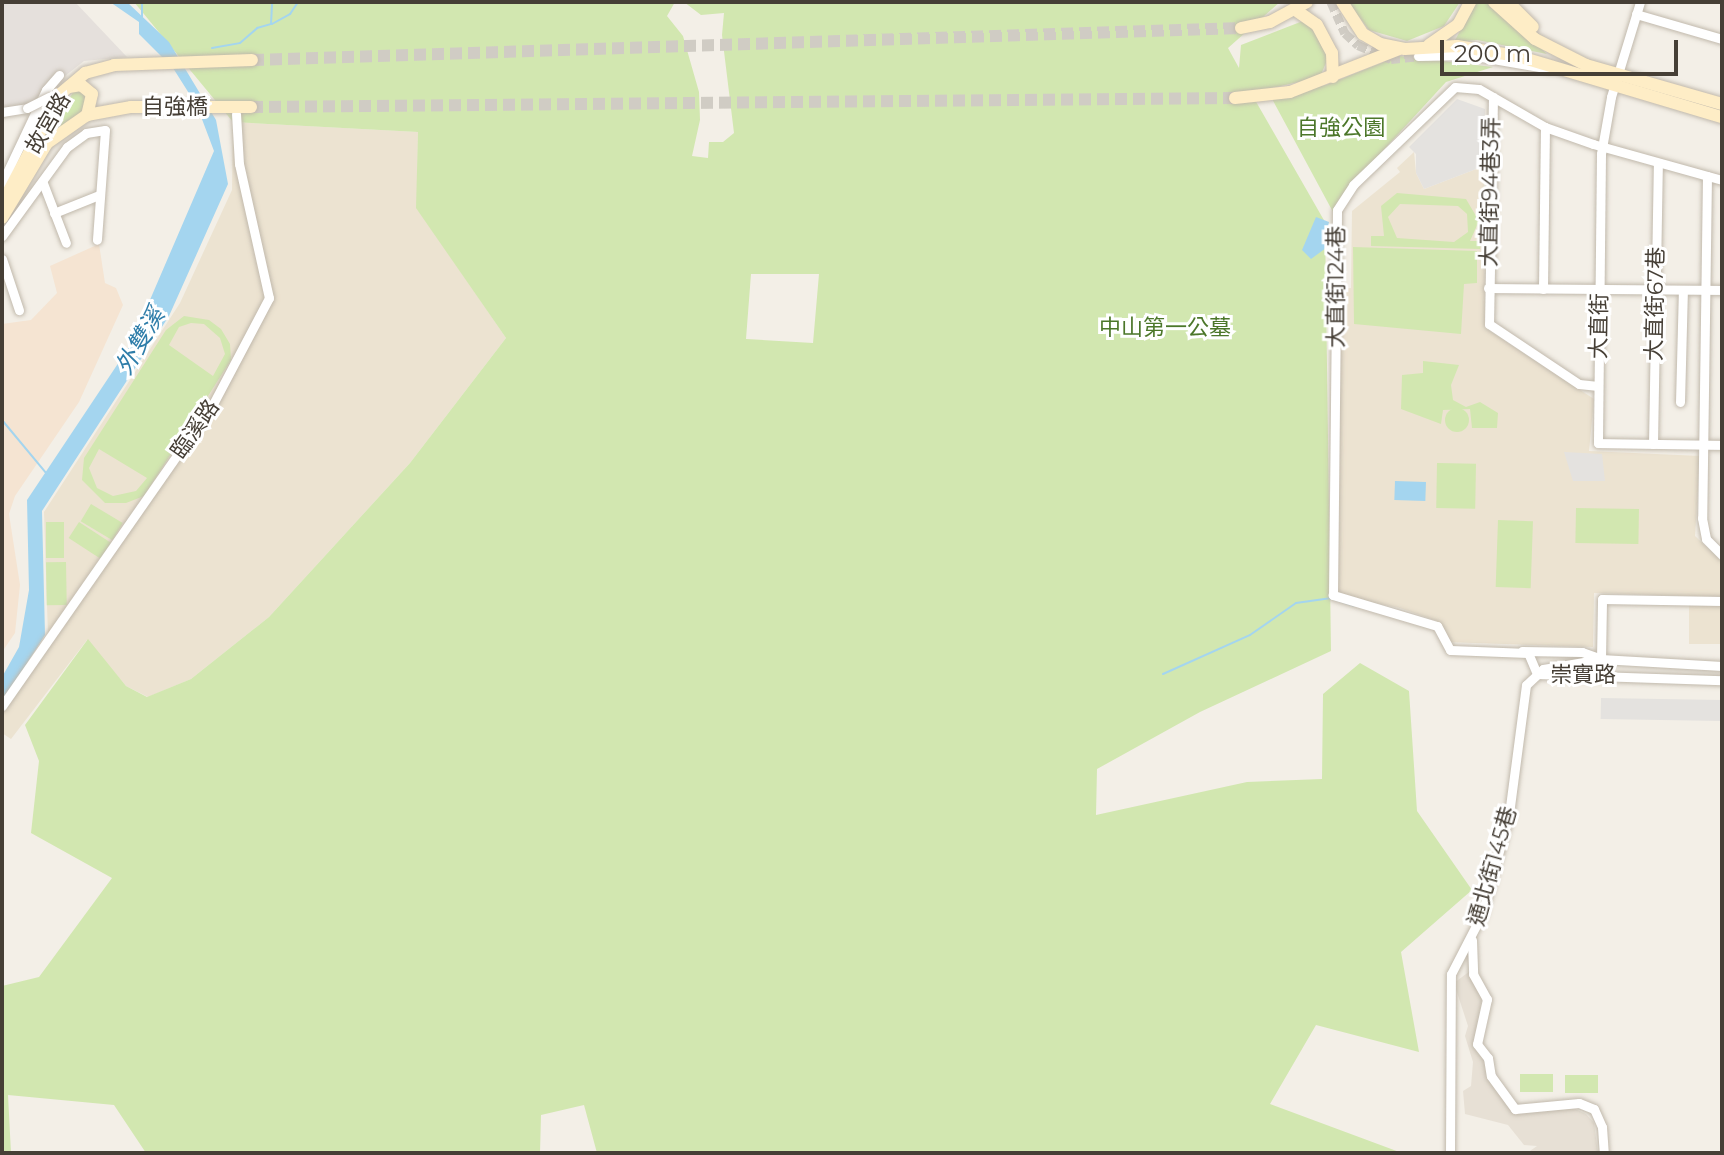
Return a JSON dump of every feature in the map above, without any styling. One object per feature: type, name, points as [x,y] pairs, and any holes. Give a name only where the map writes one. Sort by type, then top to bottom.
[{"type":"main road","points":[[1342,2],[1363,34],[1399,49],[1418,52],[1481,48],[1551,69],[1722,104]]},
{"type":"main road","points":[[1418,52],[1446,36],[1470,2]]},
{"type":"main road","points":[[1494,2],[1535,39],[1615,81],[1722,117]]},
{"type":"main road","points":[[1508,2],[1562,53]]},
{"type":"main road","points":[[1241,28],[1302,5],[1332,53],[1333,77]]},
{"type":"main road","points":[[1235,98],[1290,92],[1399,49]]},
{"type":"main road","name":"自強橋","points":[[114,65],[252,60]]},
{"type":"main road","name":"故宮路","points":[[2,204],[59,93],[96,68],[114,65]]},
{"type":"main road","points":[[59,93],[81,85],[92,94],[87,115]]},
{"type":"main road","name":"自強橋","points":[[131,107],[251,107]]},
{"type":"main road","name":"故宮路","points":[[2,218],[47,143],[87,115],[131,107]]},
{"type":"street","name":"大直街","points":[[1640,2],[1615,81],[1602,147],[1598,443],[1722,445]]},
{"type":"street","points":[[1636,14],[1722,39]]},
{"type":"street","points":[[2,183],[46,90],[59,75]]},
{"type":"street","name":"大直街124巷","points":[[1522,651],[1450,650],[1437,626],[1337,599],[1331,530],[1336,516],[1337,210],[1346,193],[1445,92],[1469,86],[1545,127],[1602,147],[1722,180]]},
{"type":"street","points":[[2,112],[27,108],[59,93]]},
{"type":"street","name":"大直街94巷3弄","points":[[1493,97],[1489,324],[1579,384],[1598,386]]},
{"type":"street","name":"臨溪路","points":[[2,706],[213,404],[269,298],[237,150],[236,114]]},
{"type":"street","points":[[1543,289],[1545,127]]},
{"type":"street","points":[[2,236],[67,147],[86,133],[105,130],[97,240]]},
{"type":"street","name":"大直街67巷","points":[[1653,444],[1658,163]]},
{"type":"street","points":[[1707,176],[1702,518],[1706,539],[1722,555]]},
{"type":"street","points":[[43,183],[66,243]]},
{"type":"street","points":[[54,213],[99,195]]},
{"type":"street","points":[[2,259],[19,310]]},
{"type":"street","points":[[1488,288],[1722,290]]},
{"type":"street","points":[[1680,402],[1683,290]]},
{"type":"street","points":[[1522,651],[1582,652],[1601,659],[1602,599],[1722,601]]},
{"type":"street","points":[[1522,651],[1528,653],[1537,674]]},
{"type":"street","name":"崇實路","points":[[1537,674],[1601,659],[1722,666]]},
{"type":"street","name":"崇實路","points":[[1537,674],[1722,680]]},
{"type":"street","name":"通北街145巷","points":[[1450,1153],[1451,974],[1472,937],[1509,814],[1526,685],[1537,674]]},
{"type":"street","points":[[1472,937],[1473,974],[1487,999],[1477,1044],[1488,1058],[1491,1076],[1515,1109],[1579,1103],[1594,1109],[1602,1127],[1604,1153]]},
{"type":"shaded area","points":[[2,2],[75,2],[127,57],[84,61],[28,105],[2,111]]},
{"type":"shaded area","points":[[1457,99],[1485,109],[1484,166],[1424,189],[1416,173],[1416,154],[1409,147]]},
{"type":"shaded area","points":[[233,122],[418,132],[417,208],[506,338],[410,463],[269,617],[191,679],[148,697],[126,686],[87,640],[11,739],[2,733],[2,703],[48,635],[44,512],[180,303],[232,190]]},
{"type":"shaded area","points":[[1414,152],[1416,173],[1424,189],[1484,166],[1485,328],[1594,399],[1589,451],[1700,456],[1695,536],[1722,562],[1722,597],[1594,593],[1593,647],[1446,642],[1437,621],[1400,608],[1338,596],[1340,289],[1351,288],[1352,211],[1400,172],[1397,168]]},
{"type":"shaded area","points":[[99,244],[105,283],[116,288],[123,305],[79,402],[15,496],[9,514],[20,585],[15,633],[2,652],[2,324],[31,320],[57,293],[50,266]]},
{"type":"shaded area","points":[[1564,452],[1602,454],[1605,481],[1573,481]]},
{"type":"shaded area","points":[[1689,605],[1722,605],[1722,644],[1689,644]]},
{"type":"shaded area","points":[[1601,698],[1722,700],[1722,721],[1601,719]]},
{"type":"shaded area","points":[[1470,971],[1482,996],[1474,1048],[1488,1063],[1491,1084],[1513,1112],[1573,1108],[1586,1114],[1594,1123],[1598,1153],[1527,1153],[1537,1146],[1524,1145],[1508,1125],[1465,1114],[1463,1091],[1471,1086],[1473,1062],[1465,1036],[1468,1026],[1454,983]]},
{"type":"green space","name":"中山第一公墓","points":[[134,2],[675,2],[667,16],[683,36],[699,92],[700,120],[692,156],[708,158],[709,142],[723,142],[734,133],[722,35],[724,13],[701,15],[684,2],[1280,2],[1228,48],[1239,68],[1241,45],[1308,19],[1328,58],[1320,77],[1251,93],[1325,222],[1331,651],[1200,712],[1097,769],[1096,815],[1247,782],[1322,779],[1323,694],[1360,663],[1409,691],[1417,811],[1472,890],[1401,952],[1419,1052],[1316,1025],[1270,1104],[1402,1153],[597,1153],[584,1105],[541,1115],[540,1153],[146,1153],[114,1105],[8,1095],[11,1153],[2,1153],[2,986],[39,977],[112,878],[31,833],[39,761],[25,725],[88,639],[126,686],[147,697],[191,679],[269,617],[410,463],[506,338],[416,208],[418,132],[233,122]],"holes":[[[751,274],[819,274],[813,343],[746,339]]]},
{"type":"green space","points":[[1348,2],[1460,2],[1444,26],[1407,41],[1369,30]]},
{"type":"green space","points":[[1476,2],[1490,2],[1547,54],[1477,40],[1454,42]]},
{"type":"green space","name":"自強公園","points":[[1399,56],[1493,67],[1446,82],[1344,193],[1333,212],[1271,97],[1326,85]]},
{"type":"green space","points":[[76,88],[86,91],[85,110],[37,148]]},
{"type":"green space","points":[[1397,193],[1466,199],[1479,221],[1470,241],[1481,241],[1480,249],[1371,246],[1371,236],[1384,236],[1381,206]],"holes":[[[1400,204],[1458,206],[1467,214],[1468,232],[1454,242],[1397,238],[1388,217]]]},
{"type":"green space","points":[[1353,247],[1477,251],[1477,283],[1464,284],[1461,334],[1354,324]]},
{"type":"green space","points":[[184,316],[209,320],[221,329],[230,344],[231,360],[144,496],[126,503],[105,503],[82,480],[84,458],[166,330]],"holes":[[[191,323],[204,324],[220,338],[225,354],[213,376],[169,345],[179,327]],[[99,449],[147,478],[136,491],[113,496],[97,488],[89,468]]]},
{"type":"green space","points":[[1423,361],[1459,365],[1451,385],[1453,400],[1466,407],[1480,402],[1498,413],[1497,428],[1472,428],[1470,409],[1443,410],[1441,424],[1401,409],[1402,375],[1423,373]]},
{"type":"green space","points":[[1457,408],[1466,411],[1469,420],[1466,429],[1457,432],[1448,429],[1445,420],[1448,411]]},
{"type":"green space","points":[[1437,463],[1476,464],[1475,509],[1436,508]]},
{"type":"green space","points":[[91,504],[123,523],[112,540],[81,521]]},
{"type":"green space","points":[[1576,508],[1639,509],[1638,544],[1575,543]]},
{"type":"green space","points":[[1498,520],[1533,521],[1531,588],[1496,587]]},
{"type":"green space","points":[[46,522],[64,522],[64,558],[46,558]]},
{"type":"green space","points":[[79,522],[111,543],[101,559],[69,538]]},
{"type":"green space","points":[[46,562],[66,562],[67,605],[47,605]]},
{"type":"green space","points":[[1520,1074],[1553,1074],[1553,1092],[1520,1092]]},
{"type":"green space","points":[[1565,1075],[1598,1075],[1598,1093],[1565,1093]]},
{"type":"water","name":"外雙溪","points":[[110,2],[127,2],[169,42],[216,120],[228,184],[169,316],[42,511],[45,635],[2,702],[2,677],[19,647],[29,590],[27,500],[131,344],[214,151],[197,106],[173,68],[139,34],[139,22]]},
{"type":"water","points":[[1316,217],[1329,222],[1326,248],[1311,259],[1302,250]]},
{"type":"water","points":[[1395,481],[1426,482],[1425,501],[1394,500]]},
{"type":"waterway","points":[[142,2],[142,17]]},
{"type":"waterway","points":[[212,48],[240,43],[257,28],[271,24],[272,2]]},
{"type":"waterway","points":[[272,24],[290,14],[298,2]]},
{"type":"waterway","points":[[2,420],[47,474]]},
{"type":"waterway","points":[[1163,674],[1250,635],[1296,603],[1330,598],[1354,606]]},
{"type":"tunnel","points":[[1331,2],[1345,33],[1358,45],[1391,59],[1418,56]]},
{"type":"tunnel","points":[[252,60],[1241,28]]},
{"type":"tunnel","points":[[251,107],[1235,98]]}]
